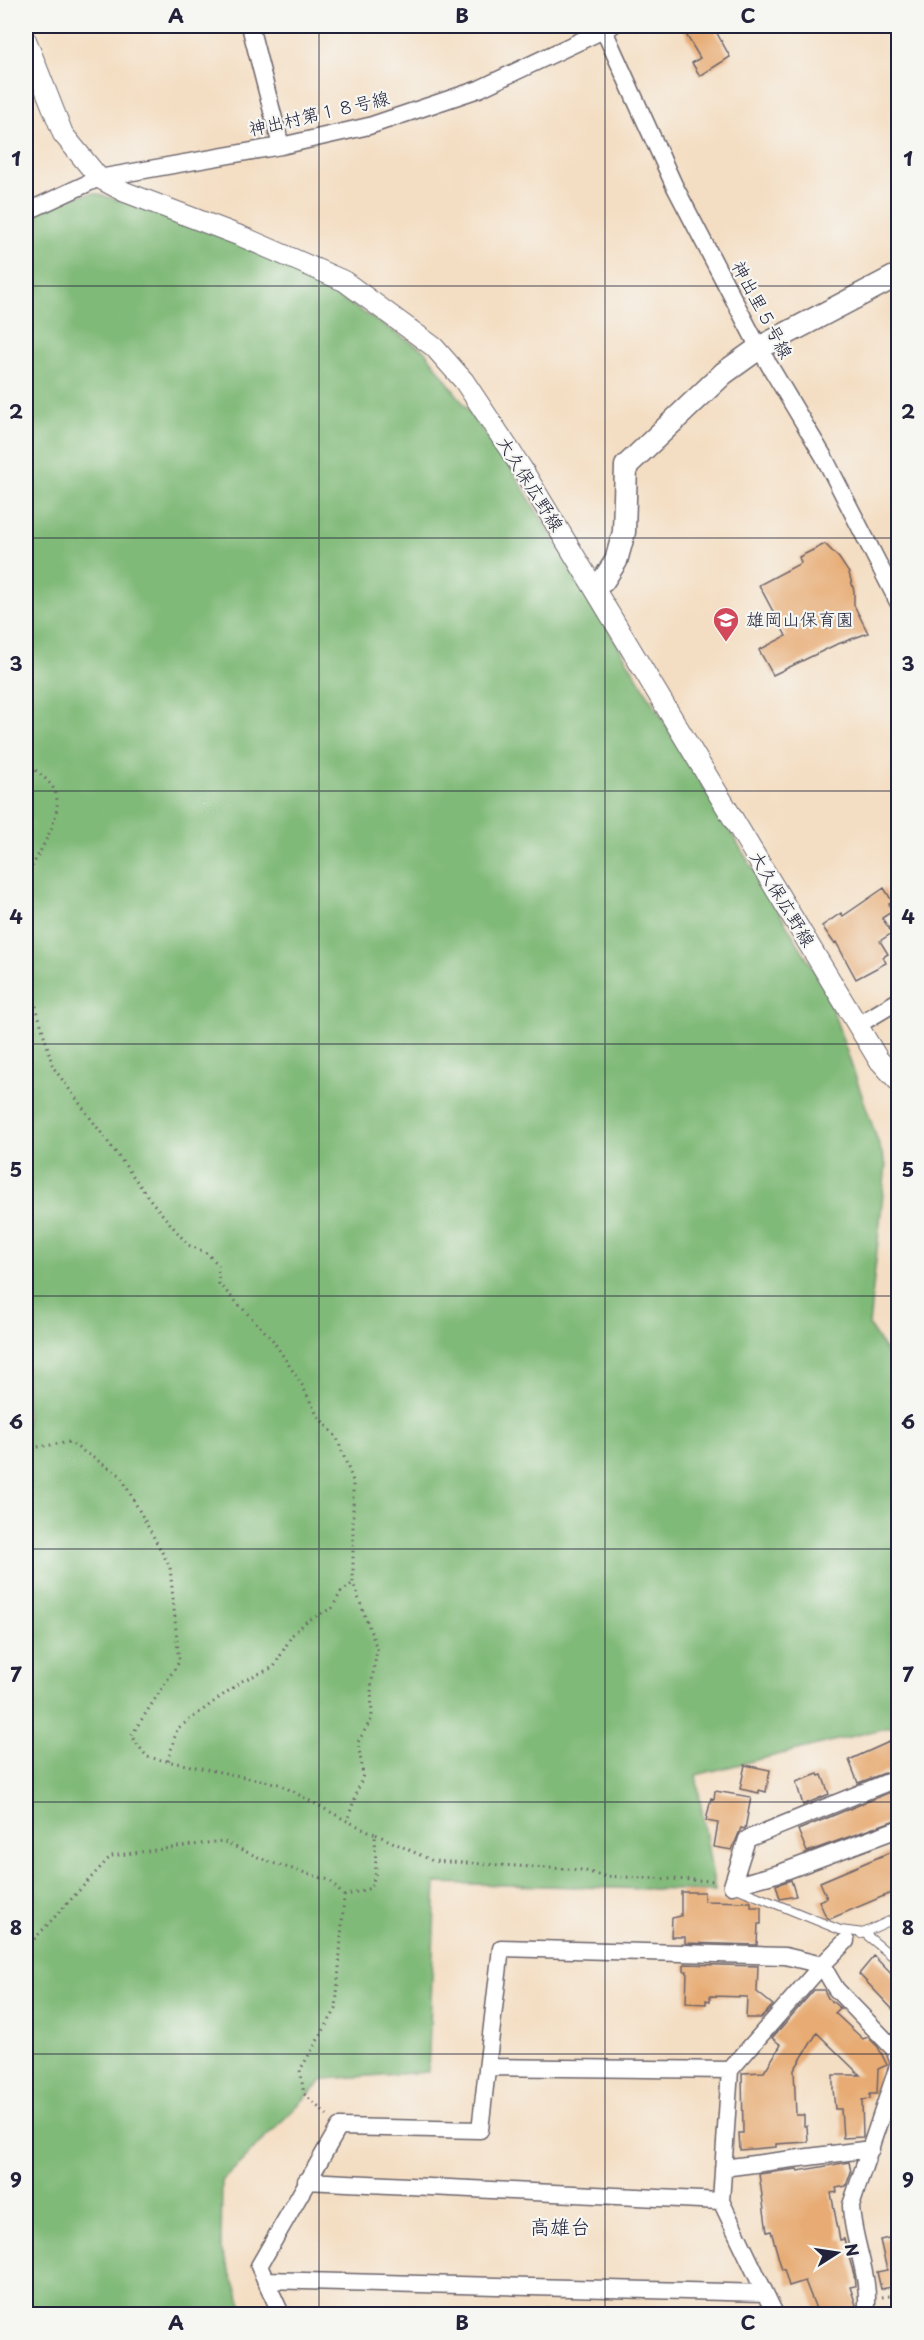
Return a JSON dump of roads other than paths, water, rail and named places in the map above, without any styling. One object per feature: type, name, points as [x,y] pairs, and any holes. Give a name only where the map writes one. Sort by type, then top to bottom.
[{"type":"main road","points":[[600,588],[616,561],[624,532],[626,466],[724,373],[759,348],[898,275]]},
{"type":"street","points":[[250,26],[281,146]]},
{"type":"street","name":"神出村第１８号線","points":[[26,212],[99,178],[281,146],[369,126],[478,89],[606,27]]},
{"type":"street","name":"神出里５号線","points":[[606,27],[674,185],[759,348],[824,457],[898,602]]},
{"type":"street","name":"大久保広野線","points":[[26,40],[63,134],[99,178],[125,192],[243,237],[344,281],[434,347],[464,381],[600,588],[878,1059],[898,1081]]},
{"type":"street","points":[[858,1025],[898,1001]]},
{"type":"street","points":[[732,1886],[747,1839],[898,1778]]},
{"type":"street","points":[[732,1886],[780,1873],[898,1829]]},
{"type":"street","points":[[775,2314],[721,2200],[730,2070],[846,1941]]},
{"type":"street","points":[[281,2314],[259,2266],[339,2127],[480,2130],[501,1948],[785,1956],[822,1965],[836,1989],[894,2049],[898,2060]]},
{"type":"street","points":[[866,2314],[869,2298],[852,2221],[851,2205],[872,2149],[898,2066]]},
{"type":"street","points":[[487,2067],[730,2070]]},
{"type":"street","points":[[723,2168],[872,2149]]},
{"type":"street","points":[[306,2181],[721,2200]]},
{"type":"street","points":[[265,2280],[765,2293]]},
{"type":"lane","points":[[732,1886],[840,1930],[864,1933],[898,1961]]},
{"type":"lane","points":[[846,1941],[898,1917]]},
{"type":"place","name":"雄岡山保育園","points":[[726,643]]},
{"type":"district","name":"高雄台","points":[[560,2227]]}]
